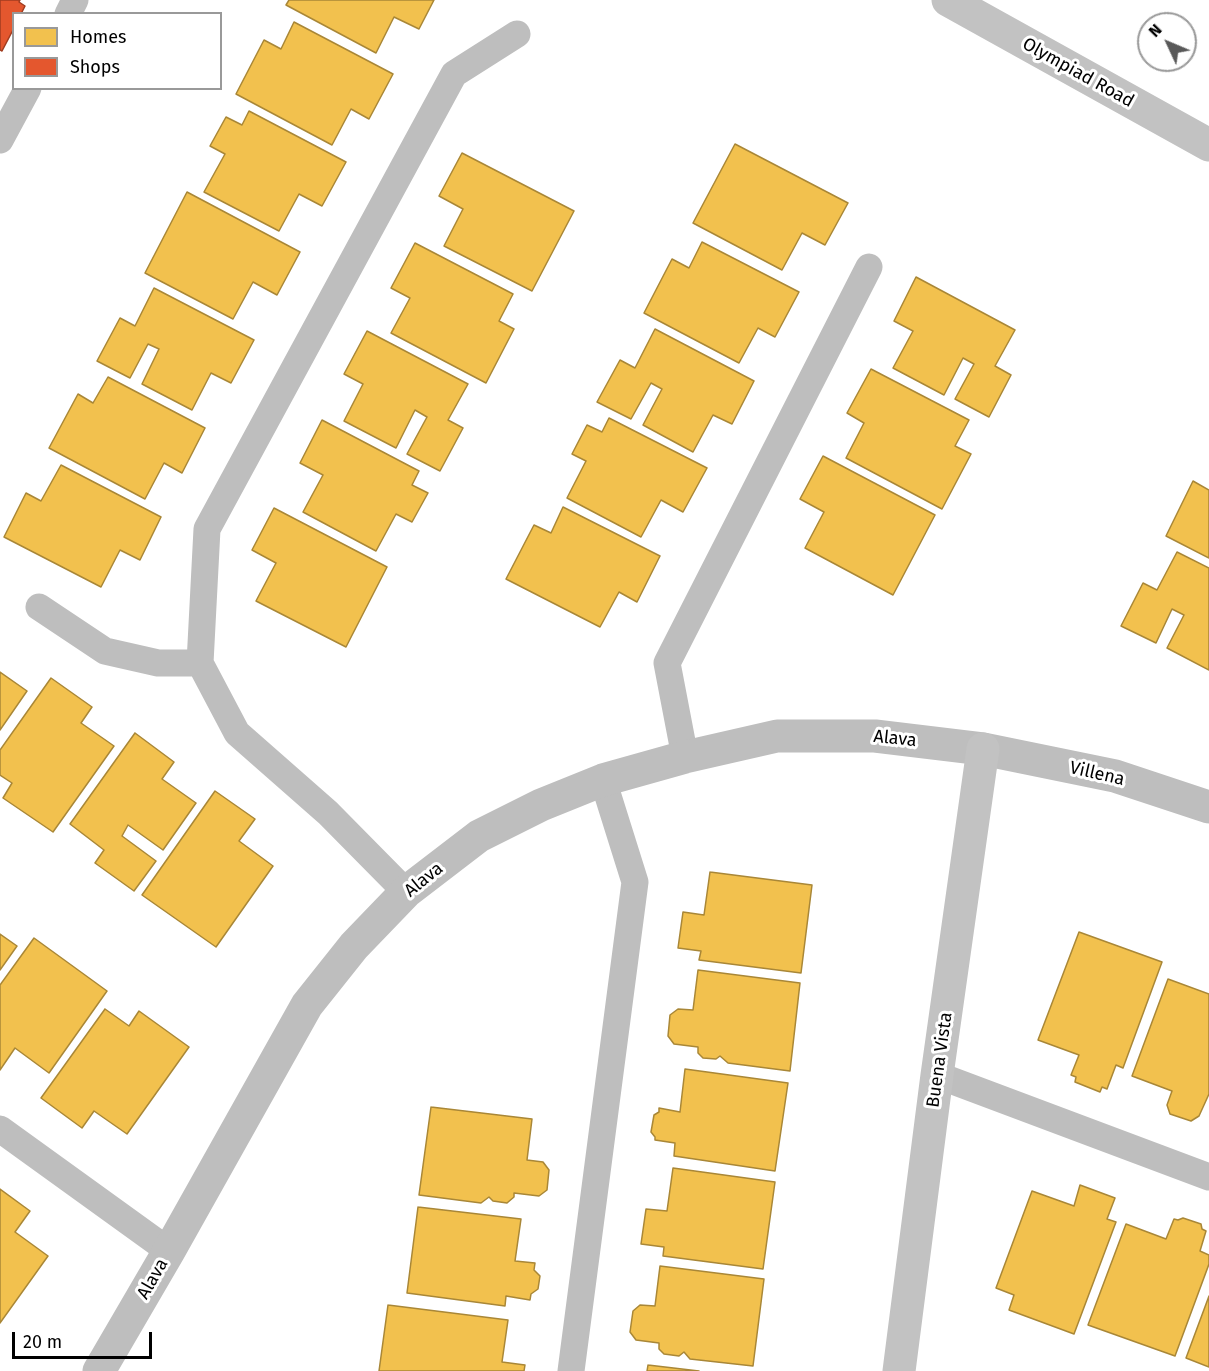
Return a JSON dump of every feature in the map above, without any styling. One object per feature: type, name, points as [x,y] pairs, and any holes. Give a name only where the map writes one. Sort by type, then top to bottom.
[{"type":"street","name":"Olympiad Road","points":[[948,0],[1209,145]]},
{"type":"street","name":"Alava","points":[[99,1371],[308,1005],[354,946],[406,892],[479,836],[541,805],[603,780],[685,757],[777,736],[875,736],[983,749]]},
{"type":"street","name":"Villena","points":[[983,749],[1115,776],[1209,807]]},
{"type":"street","name":"Buena Vista","points":[[899,1371],[937,1075],[983,749]]},
{"type":"lane","points":[[406,892],[328,813],[237,733],[200,663],[207,529],[454,74],[517,34]]},
{"type":"lane","points":[[0,140],[27,90]]},
{"type":"lane","points":[[685,757],[667,663],[870,267]]},
{"type":"lane","points":[[39,607],[105,651],[158,663],[200,663]]},
{"type":"lane","points":[[571,1371],[635,882],[603,780]]},
{"type":"lane","points":[[937,1075],[1209,1177]]},
{"type":"lane","points":[[0,1129],[169,1251]]},
{"type":"building: Homes","points":[[289,0],[434,0],[419,29],[394,17],[376,53],[286,5]]},
{"type":"building: Homes","points":[[294,22],[393,74],[369,119],[351,109],[332,145],[236,94],[264,40],[281,49]]},
{"type":"building: Homes","points":[[249,111],[346,162],[322,206],[299,194],[279,231],[204,192],[225,154],[210,146],[226,117],[242,125]]},
{"type":"building: Homes","points":[[735,144],[848,203],[825,245],[802,233],[782,270],[693,223]]},
{"type":"building: Homes","points":[[462,153],[574,211],[532,291],[444,246],[463,209],[439,196]]},
{"type":"building: Homes","points":[[187,192],[300,252],[277,295],[253,282],[233,319],[145,273]]},
{"type":"building: Homes","points":[[702,242],[799,292],[775,337],[758,328],[739,363],[644,313],[672,259],[689,268]]},
{"type":"building: Homes","points":[[415,243],[513,294],[499,321],[514,329],[486,383],[391,333],[410,298],[391,288]]},
{"type":"building: Homes","points":[[916,277],[1015,330],[995,366],[1011,375],[989,417],[955,399],[974,364],[963,358],[944,395],[893,368],[913,331],[894,321]]},
{"type":"building: Homes","points":[[154,288],[254,340],[231,383],[211,373],[192,410],[142,384],[159,349],[148,344],[130,378],[97,361],[120,318],[135,326]]},
{"type":"building: Homes","points":[[655,329],[754,381],[732,424],[713,415],[693,452],[643,425],[662,389],[651,383],[631,419],[597,402],[620,360],[635,368]]},
{"type":"building: Homes","points":[[367,331],[468,384],[448,420],[463,428],[440,471],[407,454],[427,417],[415,410],[396,448],[344,421],[363,384],[344,374]]},
{"type":"building: Homes","points":[[871,369],[969,420],[955,446],[971,454],[942,509],[846,458],[864,423],[847,413]]},
{"type":"building: Homes","points":[[108,377],[205,428],[182,473],[164,463],[145,499],[49,448],[78,394],[93,403]]},
{"type":"building: Homes","points":[[609,418],[707,468],[683,512],[661,500],[641,537],[567,498],[586,461],[572,454],[587,425],[602,432]]},
{"type":"building: Homes","points":[[322,420],[419,471],[412,485],[428,493],[412,522],[396,514],[376,551],[303,512],[323,475],[300,463]]},
{"type":"building: Homes","points":[[823,456],[935,515],[893,595],[805,548],[824,512],[800,499]]},
{"type":"building: Homes","points":[[61,465],[161,517],[140,560],[120,550],[101,587],[4,537],[26,493],[41,501]]},
{"type":"building: Homes","points":[[1193,481],[1209,490],[1209,558],[1166,536]]},
{"type":"building: Homes","points":[[563,507],[660,556],[637,602],[619,592],[600,627],[506,579],[534,525],[551,533]]},
{"type":"building: Homes","points":[[274,508],[387,567],[346,647],[256,601],[276,563],[252,550]]},
{"type":"building: Homes","points":[[1177,552],[1209,568],[1209,670],[1167,648],[1184,615],[1172,609],[1156,643],[1121,626],[1143,583],[1157,590]]},
{"type":"building: Homes","points":[[0,672],[27,691],[0,730]]},
{"type":"building: Homes","points":[[51,678],[92,707],[81,723],[114,746],[53,832],[3,798],[12,783],[0,775],[0,750]]},
{"type":"building: Homes","points":[[135,733],[174,762],[162,779],[196,803],[163,850],[128,825],[122,836],[156,861],[134,891],[95,863],[104,850],[70,824]]},
{"type":"building: Homes","points":[[215,791],[255,819],[239,841],[273,866],[216,947],[142,895]]},
{"type":"building: Homes","points":[[710,872],[812,885],[801,973],[699,960],[701,951],[678,948],[683,912],[704,915]]},
{"type":"building: Homes","points":[[1079,932],[1162,962],[1123,1068],[1116,1065],[1107,1089],[1102,1087],[1100,1092],[1075,1082],[1076,1077],[1071,1075],[1079,1055],[1038,1040]]},
{"type":"building: Homes","points":[[0,934],[17,946],[0,970]]},
{"type":"building: Homes","points":[[34,938],[107,991],[49,1073],[15,1048],[0,1070],[0,985]]},
{"type":"building: Homes","points":[[698,970],[800,983],[790,1071],[728,1063],[720,1056],[716,1059],[703,1058],[698,1053],[698,1047],[674,1044],[668,1036],[670,1015],[678,1009],[693,1010]]},
{"type":"building: Homes","points":[[1168,979],[1209,994],[1209,1094],[1199,1116],[1191,1121],[1170,1114],[1167,1105],[1172,1091],[1132,1076]]},
{"type":"building: Homes","points":[[105,1009],[129,1026],[139,1011],[189,1047],[127,1134],[94,1111],[82,1128],[41,1098]]},
{"type":"building: Homes","points":[[685,1069],[788,1083],[775,1171],[674,1156],[675,1143],[655,1140],[651,1132],[654,1115],[659,1112],[659,1108],[680,1112]]},
{"type":"building: Homes","points":[[431,1107],[532,1119],[527,1160],[543,1162],[549,1170],[547,1190],[539,1196],[514,1193],[514,1197],[507,1203],[493,1201],[489,1197],[481,1203],[419,1195]]},
{"type":"building: Homes","points":[[673,1168],[775,1182],[763,1269],[663,1256],[664,1247],[641,1244],[646,1209],[667,1211]]},
{"type":"building: Homes","points":[[1080,1185],[1115,1198],[1107,1219],[1116,1222],[1074,1334],[1009,1310],[1014,1295],[996,1288],[1032,1191],[1074,1206]]},
{"type":"building: Homes","points":[[0,1189],[30,1211],[15,1232],[48,1256],[0,1323]]},
{"type":"building: Homes","points":[[418,1207],[521,1219],[515,1261],[535,1263],[534,1270],[540,1276],[538,1289],[531,1294],[530,1300],[506,1296],[505,1306],[407,1293]]},
{"type":"building: Homes","points":[[1183,1218],[1201,1224],[1202,1229],[1206,1231],[1200,1251],[1209,1255],[1209,1264],[1175,1356],[1088,1325],[1126,1224],[1166,1239],[1174,1219]]},
{"type":"building: Homes","points":[[660,1266],[764,1279],[753,1366],[690,1359],[684,1352],[679,1356],[664,1354],[659,1349],[659,1343],[636,1340],[630,1332],[633,1311],[640,1305],[655,1306]]},
{"type":"building: Homes","points":[[1209,1296],[1209,1367],[1186,1358]]},
{"type":"building: Homes","points":[[388,1305],[508,1320],[502,1362],[525,1365],[524,1371],[379,1371]]},
{"type":"building: Homes","points":[[648,1365],[699,1371],[647,1371]]},
{"type":"building: Shops","points":[[0,0],[20,0],[19,2],[25,6],[22,12],[12,12],[12,32],[2,51],[0,50]]}]
